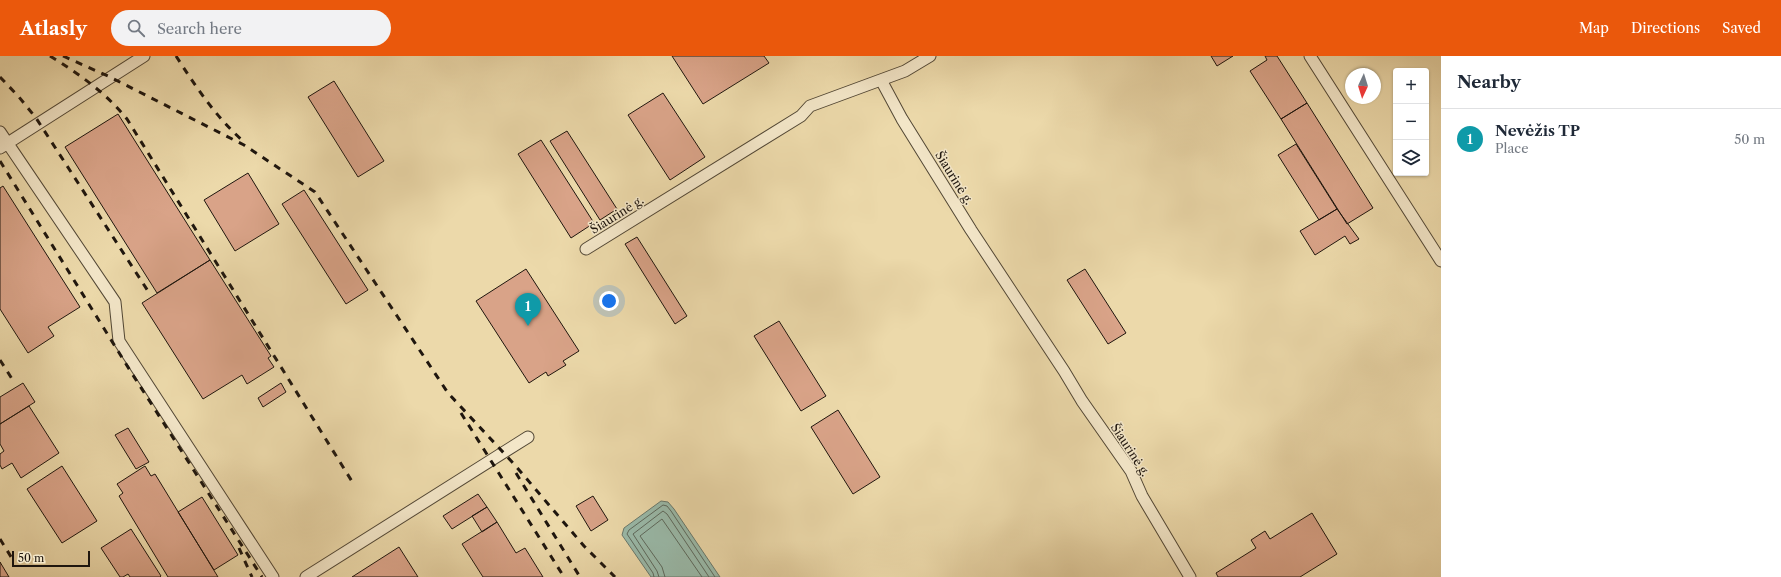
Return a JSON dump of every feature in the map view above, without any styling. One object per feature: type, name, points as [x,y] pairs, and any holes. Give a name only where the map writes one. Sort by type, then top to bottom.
[{"type":"street","points":[[3,145],[144,56]]},
{"type":"street","points":[[881,80],[905,71],[930,56]]},
{"type":"street","points":[[1310,56],[1441,261]]},
{"type":"street","name":"Šiaurinė g.","points":[[586,249],[801,116],[810,106],[881,80],[902,119],[971,230],[1064,371],[1082,401],[1131,471],[1150,510],[1190,577]]},
{"type":"street","points":[[0,132],[3,145],[115,302],[119,341],[273,577]]},
{"type":"street","points":[[306,577],[528,437]]},
{"type":"water","points":[[661,501],[668,502],[674,509],[720,577],[651,577],[622,535],[624,528]]},
{"type":"building","points":[[672,56],[764,56],[769,63],[703,104]]},
{"type":"building","points":[[1211,56],[1233,56],[1217,66]]},
{"type":"building","points":[[1265,56],[1277,56],[1307,103],[1281,119],[1250,71],[1267,60]]},
{"type":"building","points":[[334,81],[384,161],[358,177],[308,97]]},
{"type":"building","points":[[663,93],[705,157],[670,180],[628,115]]},
{"type":"building","points":[[1307,103],[1373,208],[1347,224],[1281,119]]},
{"type":"building","points":[[118,114],[210,260],[157,293],[65,147]]},
{"type":"building","points":[[567,131],[617,209],[600,220],[550,141]]},
{"type":"building","points":[[541,140],[594,223],[571,238],[518,154]]},
{"type":"building","points":[[1296,144],[1337,209],[1319,220],[1278,155]]},
{"type":"building","points":[[248,173],[279,224],[235,251],[204,200]]},
{"type":"building","points":[[3,186],[80,307],[48,327],[54,336],[28,353],[0,309],[0,188]]},
{"type":"building","points":[[304,190],[368,290],[346,304],[282,204]]},
{"type":"building","points":[[1337,209],[1359,239],[1350,244],[1345,236],[1315,255],[1300,231]]},
{"type":"building","points":[[637,237],[687,316],[675,324],[625,244]]},
{"type":"building","points":[[210,260],[271,356],[268,358],[274,367],[247,384],[242,375],[203,399],[142,303]]},
{"type":"building","points":[[526,269],[579,351],[563,361],[566,365],[548,376],[546,372],[529,383],[476,301]]},
{"type":"building","points":[[1085,269],[1126,333],[1108,344],[1067,280]]},
{"type":"building","points":[[779,321],[826,396],[801,411],[754,336]]},
{"type":"building","points":[[23,383],[35,402],[0,424],[0,397]]},
{"type":"building","points":[[281,383],[286,392],[263,407],[258,398]]},
{"type":"building","points":[[29,406],[59,453],[21,478],[12,463],[2,469],[0,465],[0,454],[4,451],[0,444],[0,424]]},
{"type":"building","points":[[838,410],[880,477],[853,494],[811,427]]},
{"type":"building","points":[[128,428],[149,462],[136,469],[115,435]]},
{"type":"building","points":[[62,466],[97,521],[62,543],[27,489]]},
{"type":"building","points":[[145,466],[151,476],[155,474],[218,577],[168,577],[119,496],[123,493],[117,484]]},
{"type":"building","points":[[478,494],[487,507],[452,529],[443,516]]},
{"type":"building","points":[[593,496],[608,520],[591,531],[576,506]]},
{"type":"building","points":[[202,497],[238,555],[214,570],[178,512]]},
{"type":"building","points":[[487,507],[497,522],[482,532],[472,516]]},
{"type":"building","points":[[1312,513],[1337,554],[1300,577],[1218,577],[1216,573],[1256,548],[1251,540],[1265,531],[1270,539]]},
{"type":"building","points":[[497,522],[516,553],[525,548],[543,577],[483,577],[462,544]]},
{"type":"building","points":[[131,529],[161,576],[160,577],[130,577],[128,574],[120,577],[101,548]]},
{"type":"building","points":[[399,547],[418,577],[352,577]]},
{"type":"building","points":[[0,562],[9,577],[0,577]]},
{"type":"railway","points":[[50,56],[101,92],[127,119],[353,483]]},
{"type":"railway","points":[[63,56],[110,77],[244,145],[315,192],[448,393],[514,464],[584,546],[615,577]]},
{"type":"railway","points":[[176,56],[215,111],[243,141]]},
{"type":"railway","points":[[0,77],[36,118],[148,291]]},
{"type":"railway","points":[[0,161],[131,372],[262,577]]},
{"type":"railway","points":[[0,360],[14,382]]},
{"type":"railway","points":[[461,413],[564,577]]},
{"type":"railway","points":[[516,473],[580,577]]},
{"type":"railway","points":[[0,539],[13,560]]},
{"type":"railway","points":[[239,548],[252,577]]},
{"type":"place","name":"Nevėžis TP","points":[[528,326]]}]
